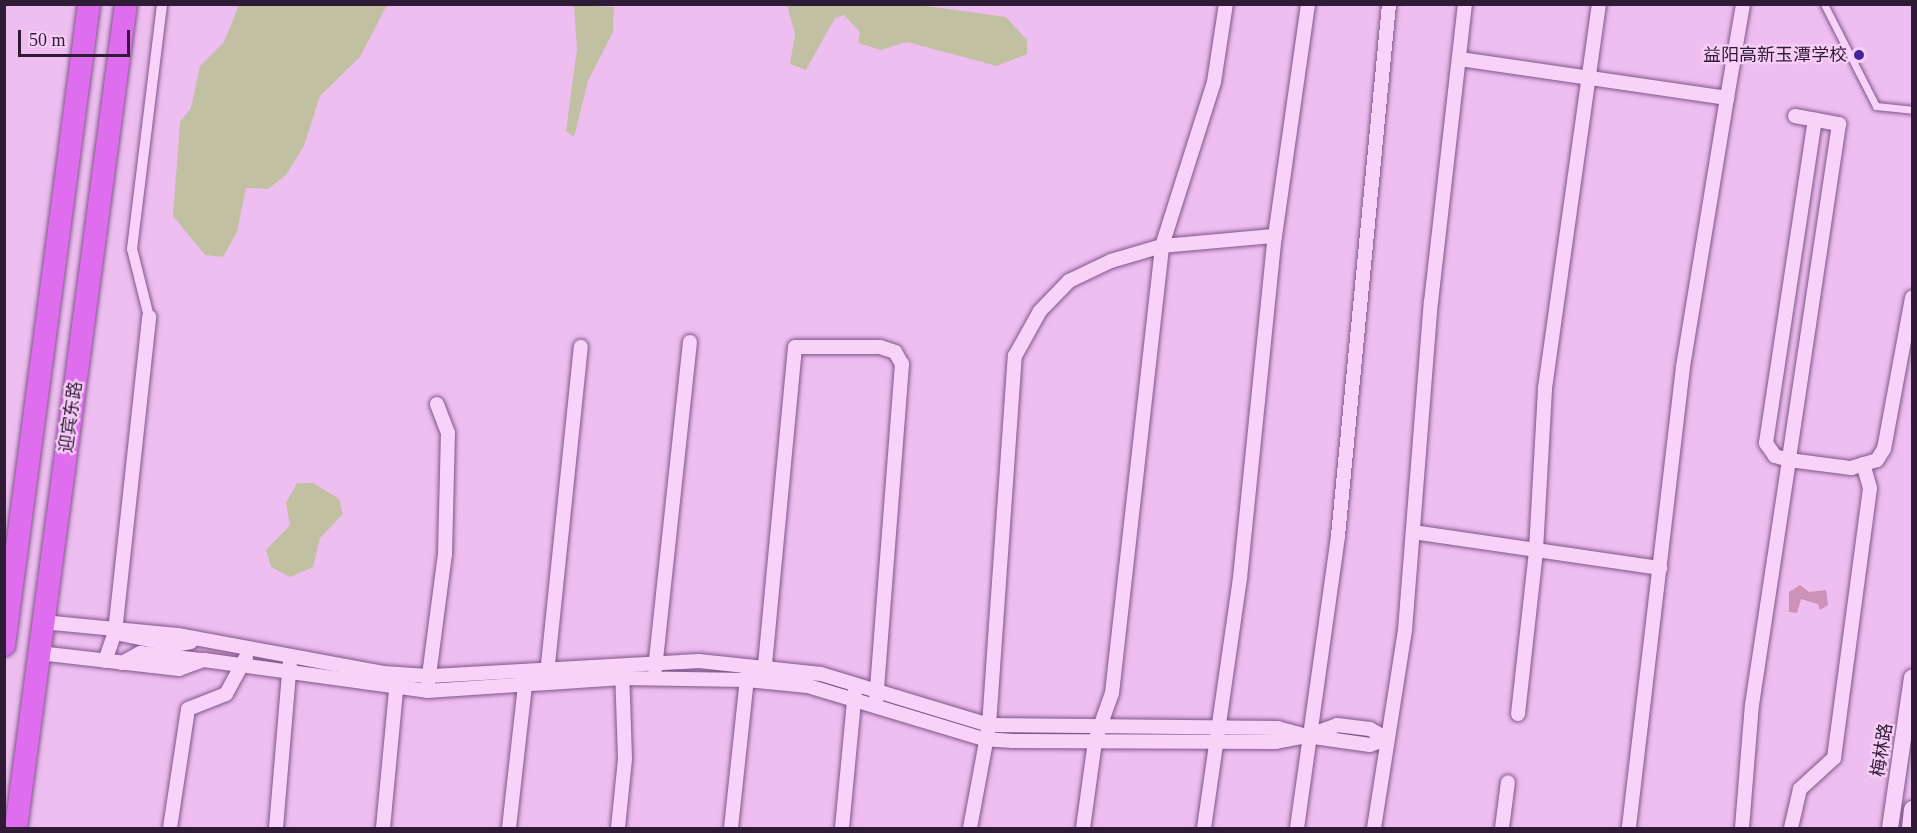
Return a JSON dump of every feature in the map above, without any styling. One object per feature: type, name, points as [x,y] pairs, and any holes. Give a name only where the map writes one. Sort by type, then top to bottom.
[{"type":"highway","name":"迎宾东路","points":[[4,645],[89,4]]},
{"type":"highway","name":"迎宾东路","points":[[16,828],[126,4]]},
{"type":"street","points":[[105,662],[115,632],[149,317],[132,249],[162,4]]},
{"type":"street","points":[[1083,828],[1095,741],[1104,724],[1162,246],[1214,82],[1226,4]]},
{"type":"street","points":[[1204,828],[1256,449],[1275,236],[1308,4]]},
{"type":"street","points":[[1297,828],[1307,736],[1318,706],[1338,536],[1389,4]]},
{"type":"street","points":[[1374,828],[1405,630],[1431,302],[1465,4]]},
{"type":"street","points":[[1518,714],[1536,550],[1545,388],[1599,4]]},
{"type":"street","points":[[1629,828],[1683,367],[1743,4]]},
{"type":"street","points":[[1460,59],[1727,98]]},
{"type":"street","points":[[1742,828],[1752,705],[1839,124],[1795,116]]},
{"type":"street","points":[[1815,120],[1766,443],[1775,456],[1851,468],[1877,460],[1884,449],[1912,298]]},
{"type":"street","points":[[970,828],[983,739],[989,725],[1015,356],[1040,311],[1069,281],[1111,261],[1162,246],[1275,236]]},
{"type":"street","points":[[656,677],[654,661],[690,342]]},
{"type":"street","points":[[547,682],[580,347]]},
{"type":"street","points":[[763,681],[795,347],[880,347],[895,352],[902,364],[876,698]]},
{"type":"street","points":[[428,691],[428,676],[445,554],[448,433],[437,404]]},
{"type":"street","points":[[1791,828],[1800,789],[1834,758],[1870,488],[1863,464]]},
{"type":"street","points":[[1413,532],[1660,568]]},
{"type":"street","points":[[44,622],[115,632],[174,645],[191,642],[246,658],[397,681],[428,691],[656,677],[763,681],[855,691]]},
{"type":"street","points":[[39,653],[122,663],[140,653],[204,660],[246,658]]},
{"type":"street","points":[[170,828],[188,709],[226,694],[246,658]]},
{"type":"street","points":[[397,681],[428,676],[654,661],[748,665],[764,667],[855,691],[983,739],[1216,744],[1307,736]]},
{"type":"street","points":[[618,828],[625,759],[622,663]]},
{"type":"street","points":[[276,828],[290,665]]},
{"type":"street","points":[[731,828],[748,665]]},
{"type":"street","points":[[509,828],[527,669]]},
{"type":"street","name":"梅林路","points":[[1890,828],[1912,678]]},
{"type":"street","points":[[383,828],[397,681]]},
{"type":"street","points":[[842,828],[855,691]]},
{"type":"street","points":[[876,698],[989,725],[1104,724],[1278,728],[1307,736],[1370,745],[1388,739]]},
{"type":"street","points":[[1502,828],[1508,782]]},
{"type":"street","points":[[1910,828],[1912,809]]},
{"type":"lane","points":[[1824,4],[1876,106],[1912,110]]},
{"type":"shaded area","points":[[239,5],[387,5],[360,57],[320,96],[304,146],[286,175],[268,189],[246,188],[237,232],[223,257],[205,255],[173,216],[180,122],[191,108],[200,66],[224,42]]},
{"type":"shaded area","points":[[574,5],[614,7],[613,32],[588,81],[574,137],[566,131],[577,49]]},
{"type":"shaded area","points":[[787,5],[919,5],[1006,17],[1027,40],[1027,54],[997,66],[907,42],[881,50],[858,43],[860,32],[844,15],[835,18],[806,70],[790,64],[795,34]]},
{"type":"shaded area","points":[[297,483],[313,483],[339,499],[343,514],[320,538],[313,567],[290,577],[271,567],[266,550],[290,525],[286,503]]},
{"type":"shaded area","points":[[1800,585],[1809,592],[1826,590],[1828,605],[1820,610],[1818,604],[1801,599],[1797,613],[1789,612],[1789,592]]},
{"type":"place","name":"益阳高新玉潭学校","points":[[1859,55]]}]
